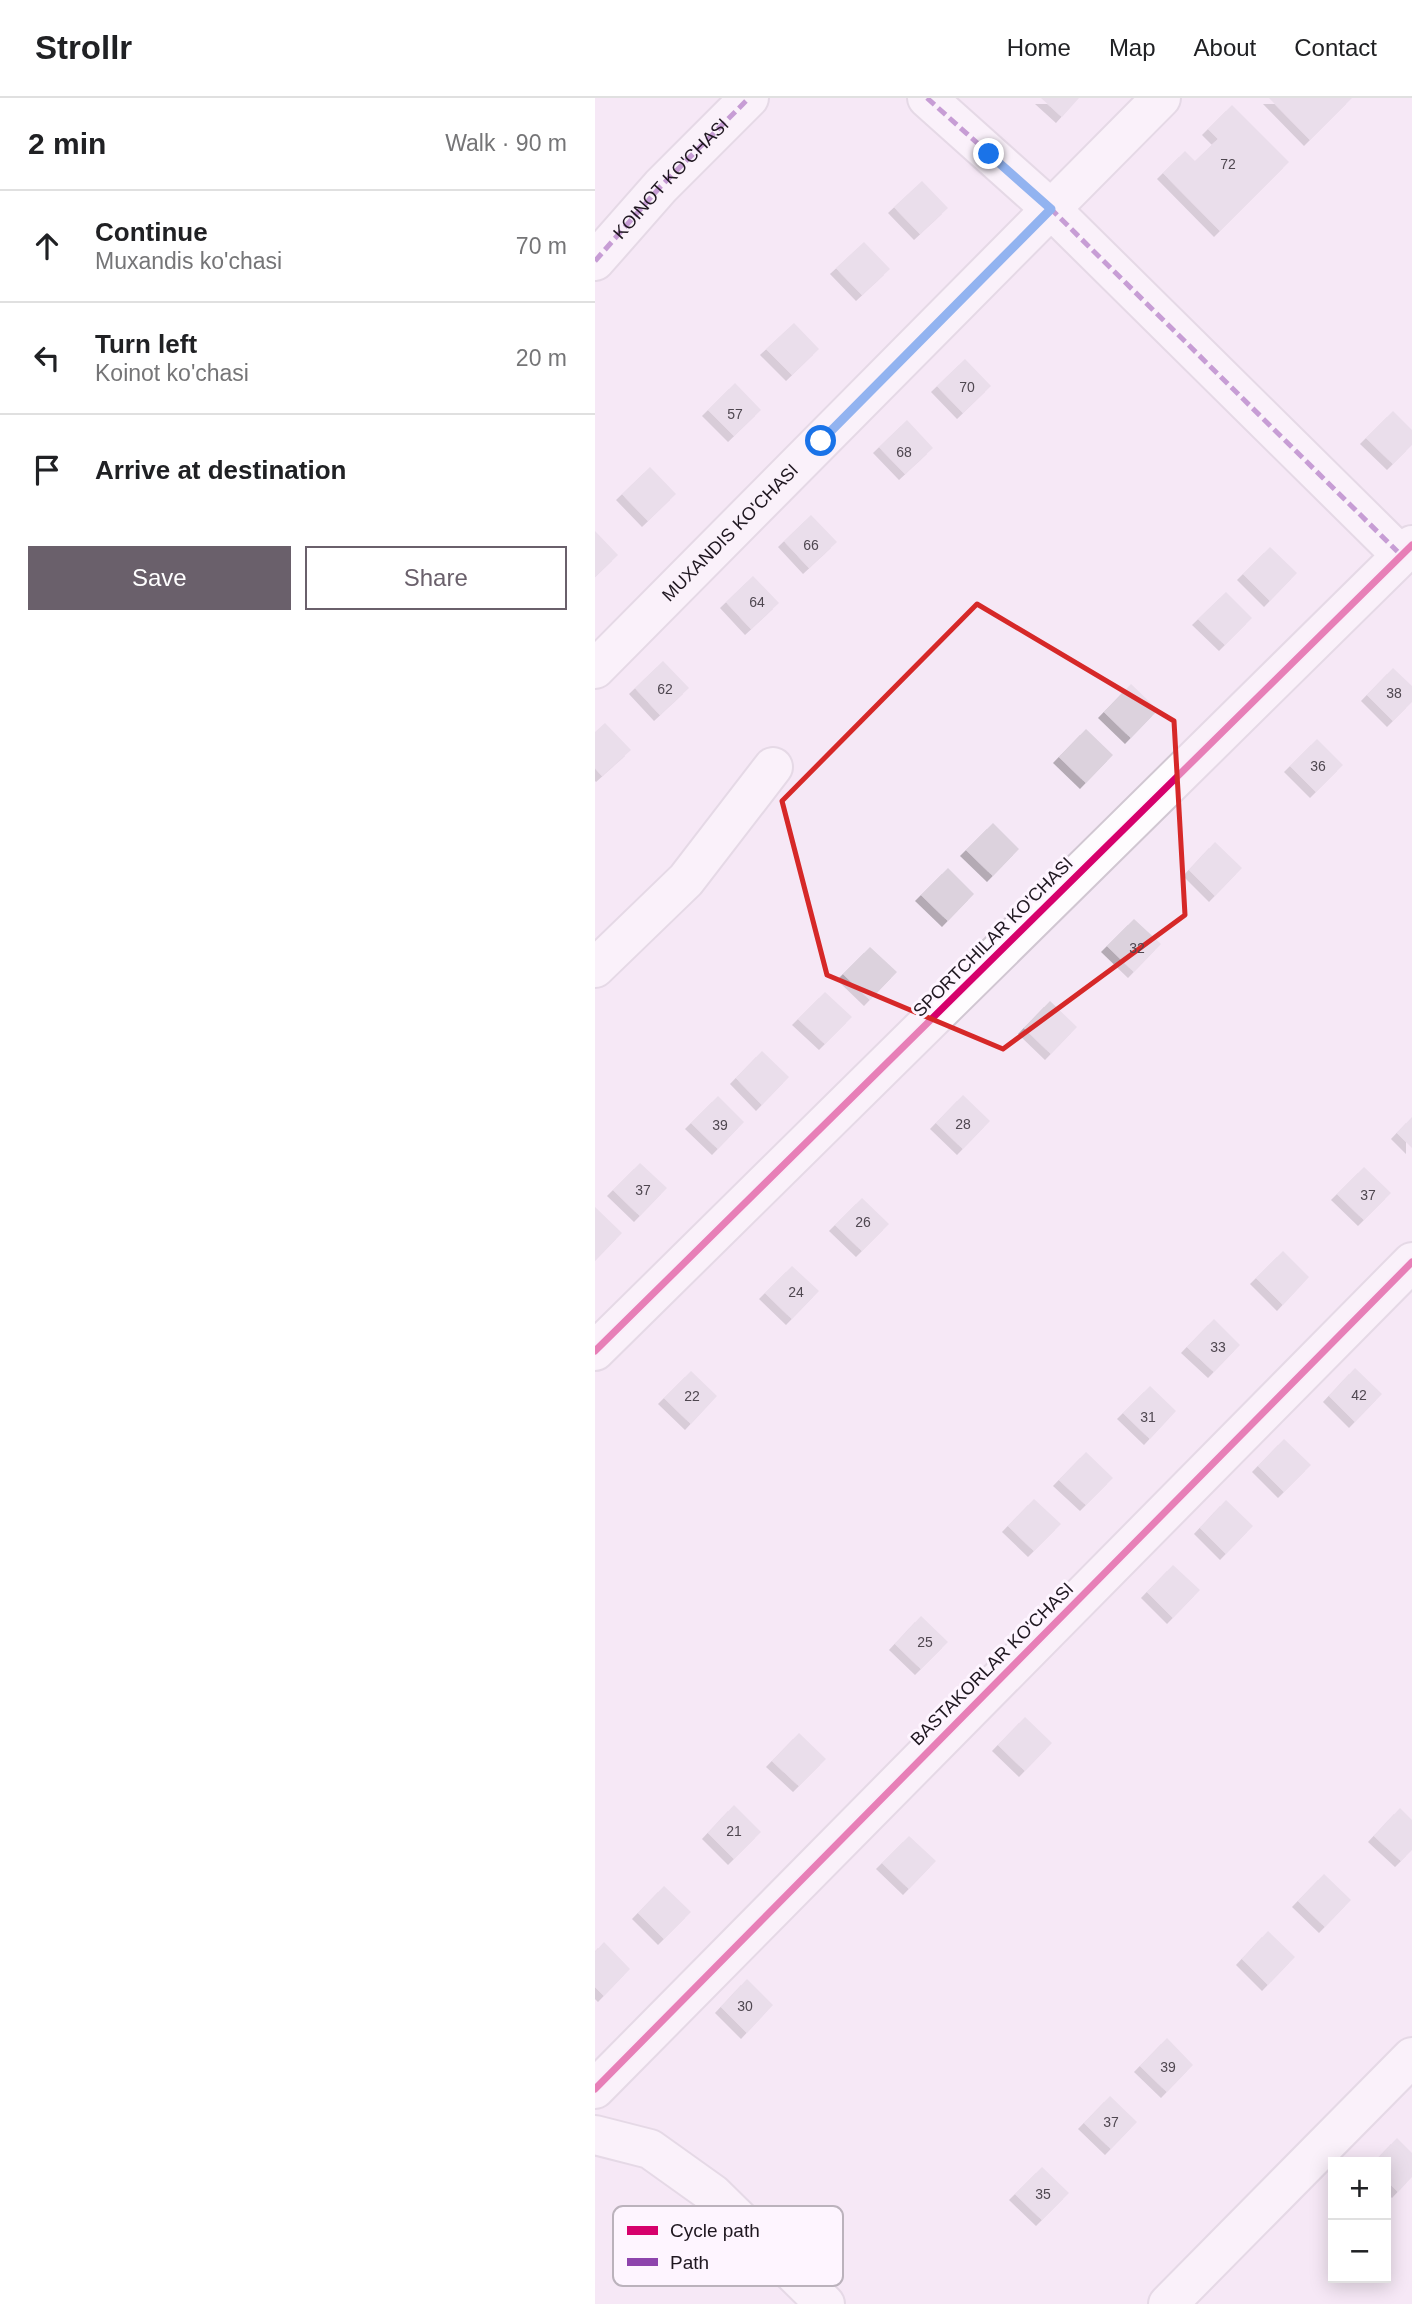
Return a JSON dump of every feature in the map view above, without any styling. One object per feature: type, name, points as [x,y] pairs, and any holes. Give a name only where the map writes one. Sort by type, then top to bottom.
[{"type":"street","name":"KOINOT KO'CHASI","points":[[595,261],[661,186],[749,98]]},
{"type":"street","points":[[927,98],[1051,209],[1407,550]]},
{"type":"street","name":"MUXANDIS KO'CHASI","points":[[595,669],[1161,98]]},
{"type":"street","name":"SPORTCHILAR KO'CHASI","points":[[595,1351],[1407,550]]},
{"type":"street","points":[[595,968],[686,880],[773,767]]},
{"type":"street","name":"BASTAKORLAR KO'CHASI","points":[[595,2089],[1412,1262]]},
{"type":"street","points":[[1168,2304],[1412,2057]]},
{"type":"street","points":[[595,2135],[650,2149],[713,2194],[725,2206]]},
{"type":"street","points":[[807,2286],[825,2304]]},
{"type":"highlighted area","points":[[977,604],[1174,721],[1185,915],[1003,1049],[827,975],[782,801]]},
{"type":"building","points":[[1041,98],[1079,98],[1062,117]]},
{"type":"building","points":[[1269,98],[1352,98],[1310,140]]},
{"type":"building","points":[[1232,105],[1289,162],[1220,231],[1163,173],[1185,151],[1195,161],[1218,139],[1208,129]]},
{"type":"building","points":[[922,181],[948,208],[920,234],[894,207]]},
{"type":"building","points":[[864,242],[890,269],[862,295],[836,268]]},
{"type":"building","points":[[794,323],[819,349],[792,375],[766,349]]},
{"type":"building","points":[[965,359],[991,386],[963,413],[937,386]]},
{"type":"building","points":[[735,383],[761,410],[734,436],[708,410]]},
{"type":"building","points":[[1393,411],[1412,430],[1412,445],[1393,464],[1366,438]]},
{"type":"building","points":[[907,420],[933,448],[905,474],[879,447]]},
{"type":"building","points":[[650,467],[676,494],[648,521],[622,494]]},
{"type":"building","points":[[811,515],[837,542],[809,568],[784,541]]},
{"type":"building","points":[[595,531],[618,555],[595,577]]},
{"type":"building","points":[[1270,547],[1297,573],[1270,601],[1243,574]]},
{"type":"building","points":[[753,576],[779,603],[751,629],[726,602]]},
{"type":"building","points":[[1226,592],[1252,618],[1225,645],[1198,619]]},
{"type":"building","points":[[663,661],[689,688],[660,715],[635,688]]},
{"type":"building","points":[[1393,668],[1412,686],[1412,702],[1393,721],[1367,695]]},
{"type":"building","points":[[1131,684],[1158,710],[1131,738],[1104,712]]},
{"type":"building","points":[[605,723],[631,750],[602,776],[595,768],[595,732]]},
{"type":"building","points":[[1086,729],[1113,755],[1086,783],[1059,757]]},
{"type":"building","points":[[1317,739],[1343,765],[1316,792],[1290,766]]},
{"type":"building","points":[[993,823],[1019,849],[993,876],[966,850]]},
{"type":"building","points":[[1215,842],[1242,868],[1215,896],[1189,870]]},
{"type":"building","points":[[948,868],[974,894],[948,921],[921,895]]},
{"type":"building","points":[[1134,919],[1161,944],[1134,972],[1107,946]]},
{"type":"building","points":[[870,947],[897,972],[870,1000],[843,974]]},
{"type":"building","points":[[825,992],[852,1017],[825,1044],[798,1019]]},
{"type":"building","points":[[1050,1001],[1077,1027],[1051,1054],[1024,1028]]},
{"type":"building","points":[[762,1051],[789,1077],[762,1105],[736,1078]]},
{"type":"building","points":[[963,1095],[990,1121],[963,1149],[936,1123]]},
{"type":"building","points":[[718,1096],[744,1122],[718,1149],[691,1123]]},
{"type":"building","points":[[1412,1117],[1412,1148],[1397,1133]]},
{"type":"building","points":[[640,1163],[667,1188],[640,1216],[613,1190]]},
{"type":"building","points":[[1364,1167],[1391,1193],[1364,1220],[1337,1194]]},
{"type":"building","points":[[862,1198],[889,1224],[862,1251],[835,1225]]},
{"type":"building","points":[[595,1207],[622,1233],[595,1261]]},
{"type":"building","points":[[1283,1251],[1309,1277],[1283,1305],[1256,1278]]},
{"type":"building","points":[[792,1266],[819,1291],[792,1319],[765,1293]]},
{"type":"building","points":[[1214,1319],[1240,1345],[1214,1372],[1187,1347]]},
{"type":"building","points":[[1355,1368],[1382,1394],[1355,1422],[1329,1396]]},
{"type":"building","points":[[691,1371],[717,1396],[691,1424],[664,1398]]},
{"type":"building","points":[[1150,1386],[1176,1411],[1150,1439],[1123,1413]]},
{"type":"building","points":[[1284,1439],[1311,1465],[1284,1492],[1258,1466]]},
{"type":"building","points":[[1086,1452],[1113,1478],[1086,1505],[1059,1480]]},
{"type":"building","points":[[1034,1499],[1061,1524],[1034,1551],[1008,1526]]},
{"type":"building","points":[[1226,1500],[1253,1526],[1226,1554],[1200,1528]]},
{"type":"building","points":[[1173,1565],[1200,1590],[1173,1618],[1147,1592]]},
{"type":"building","points":[[921,1616],[948,1642],[921,1669],[895,1644]]},
{"type":"building","points":[[1025,1717],[1052,1743],[1025,1771],[998,1745]]},
{"type":"building","points":[[799,1733],[826,1759],[799,1786],[772,1761]]},
{"type":"building","points":[[734,1805],[761,1832],[734,1859],[708,1833]]},
{"type":"building","points":[[1400,1808],[1412,1820],[1412,1850],[1401,1861],[1374,1836]]},
{"type":"building","points":[[909,1836],[936,1861],[909,1889],[882,1863]]},
{"type":"building","points":[[1324,1874],[1351,1900],[1325,1927],[1298,1901]]},
{"type":"building","points":[[664,1886],[691,1912],[664,1939],[638,1913]]},
{"type":"building","points":[[1268,1931],[1295,1957],[1268,1985],[1242,1959]]},
{"type":"building","points":[[604,1942],[630,1969],[604,1996],[595,1987],[595,1952]]},
{"type":"building","points":[[747,1979],[773,2005],[747,2033],[721,2007]]},
{"type":"building","points":[[1167,2038],[1193,2065],[1167,2092],[1140,2066]]},
{"type":"building","points":[[1110,2096],[1137,2122],[1111,2149],[1084,2123]]},
{"type":"building","points":[[1397,2138],[1412,2153],[1412,2177],[1398,2192],[1391,2185],[1391,2157],[1379,2157]]},
{"type":"building","points":[[1042,2167],[1069,2193],[1042,2220],[1015,2194]]},
{"type":"marked path","points":[[595,261],[661,186],[749,98]]},
{"type":"marked path","points":[[927,98],[1051,209],[1401,555]]},
{"type":"cycle path","points":[[595,1351],[1412,545]]},
{"type":"cycle path","points":[[595,2089],[1412,1262]]},
{"type":"route","points":[[821,441],[1051,209],[989,154]]}]
